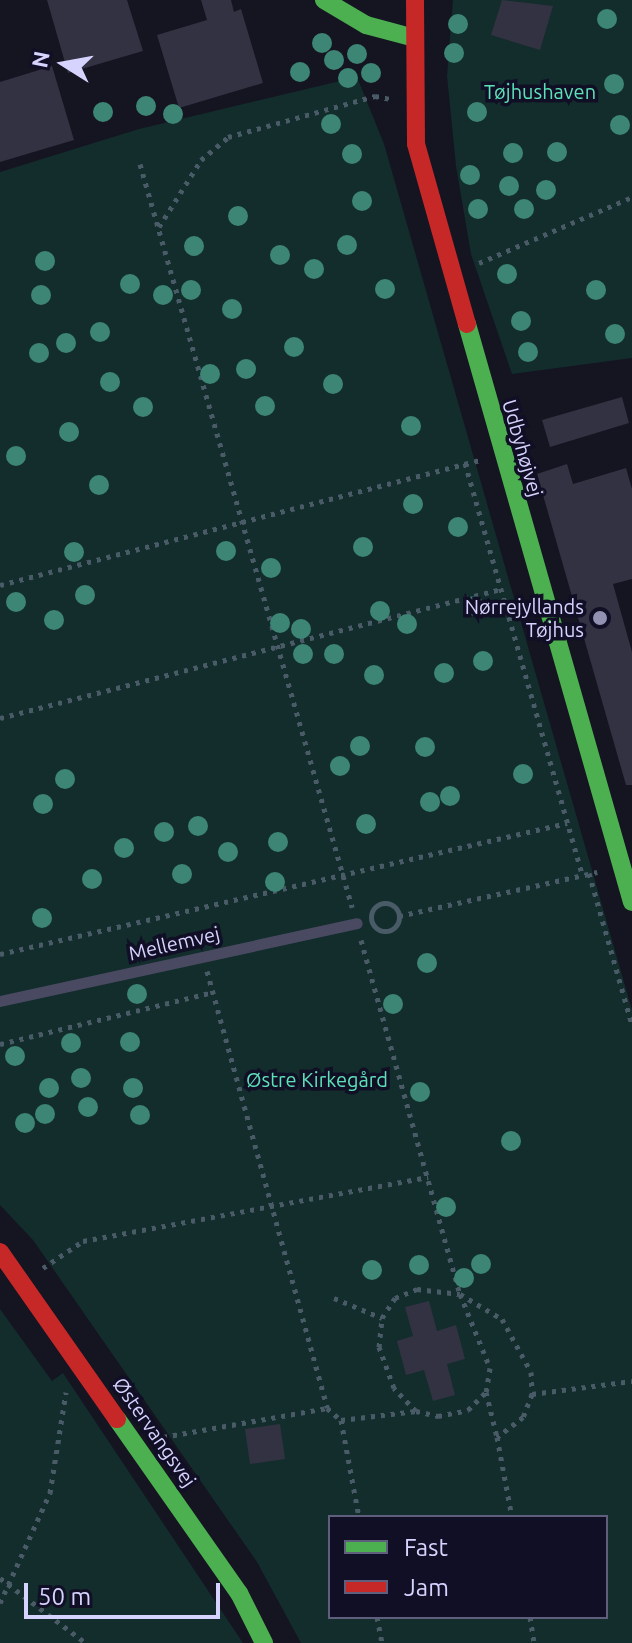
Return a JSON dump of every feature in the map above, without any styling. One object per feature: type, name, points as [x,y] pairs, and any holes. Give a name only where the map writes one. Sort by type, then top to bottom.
[{"type":"street","points":[[324,0],[366,25],[411,37]]},
{"type":"street","name":"Udbyhøjvej","points":[[415,0],[411,37],[411,103],[451,275],[632,902]]},
{"type":"street","name":"Østervangsvej","points":[[0,1252],[239,1593],[264,1643]]},
{"type":"lane","name":"Mellemvej","points":[[0,1001],[202,954],[357,923]]},
{"type":"path","points":[[159,227],[201,160],[228,137],[375,96],[411,103]]},
{"type":"path","points":[[140,164],[460,1294],[490,1368],[486,1392],[512,1515]]},
{"type":"path","points":[[451,275],[632,197]]},
{"type":"path","points":[[0,585],[501,454]]},
{"type":"path","points":[[465,463],[567,823],[632,1025]]},
{"type":"path","points":[[0,718],[501,589]]},
{"type":"path","points":[[0,954],[567,823]]},
{"type":"path","points":[[388,932],[399,916],[621,866]]},
{"type":"path","points":[[383,903],[399,916]]},
{"type":"path","points":[[202,954],[327,1408],[341,1420],[359,1515]]},
{"type":"path","points":[[0,1044],[213,992]]},
{"type":"path","points":[[24,1285],[83,1241],[428,1177]]},
{"type":"path","points":[[416,1411],[394,1388],[384,1361],[382,1318],[395,1298],[417,1289],[460,1294],[502,1319],[519,1341],[532,1394],[523,1417],[497,1437]]},
{"type":"path","points":[[334,1298],[382,1318]]},
{"type":"path","points":[[0,1603],[50,1493],[72,1351]]},
{"type":"path","points":[[532,1394],[632,1381]]},
{"type":"path","points":[[341,1420],[416,1411],[438,1416],[468,1410],[486,1392]]},
{"type":"path","points":[[135,1442],[327,1408]]},
{"type":"path","points":[[0,1578],[11,1580],[86,1643]]},
{"type":"path","points":[[377,1619],[382,1643]]},
{"type":"path","points":[[530,1619],[534,1643]]},
{"type":"green space","name":"Tøjhushaven","points":[[453,0],[632,0],[632,358],[512,374],[471,254],[456,166],[447,76]]},
{"type":"green space","name":"Østre Kirkegård","points":[[357,77],[384,144],[632,1010],[632,1643],[301,1643],[257,1562],[33,1240],[0,1205],[0,172],[139,129]]},
{"type":"green space","points":[[0,1309],[52,1381],[63,1373],[243,1643],[0,1643]]},
{"type":"building","points":[[47,0],[127,0],[143,51],[68,73]]},
{"type":"building","points":[[201,0],[231,0],[234,12],[241,9],[263,83],[179,108],[157,35],[207,20]]},
{"type":"building","points":[[502,0],[553,6],[540,50],[491,35]]},
{"type":"building","points":[[52,66],[74,140],[0,162],[0,82]]},
{"type":"building","points":[[622,397],[629,423],[550,447],[542,420]]},
{"type":"building","points":[[567,464],[573,484],[626,468],[632,489],[632,579],[613,584],[632,652],[632,785],[626,785],[537,474]]},
{"type":"building","points":[[429,1301],[437,1331],[456,1325],[465,1359],[447,1364],[455,1395],[433,1401],[424,1370],[406,1375],[397,1341],[413,1336],[405,1307]]},
{"type":"building","points":[[280,1424],[285,1459],[250,1464],[245,1429]]},
{"type":"traffic: fast","points":[[324,0],[366,25],[411,37]]},
{"type":"traffic: fast","points":[[467,324],[632,902]]},
{"type":"traffic: fast","points":[[117,1419],[239,1593],[264,1643]]},
{"type":"traffic: jam","points":[[415,0],[416,144],[467,324]]},
{"type":"traffic: jam","points":[[0,1252],[117,1419]]},
{"type":"place","name":"Nørrejyllands Tøjhus","points":[[600,618]]}]
